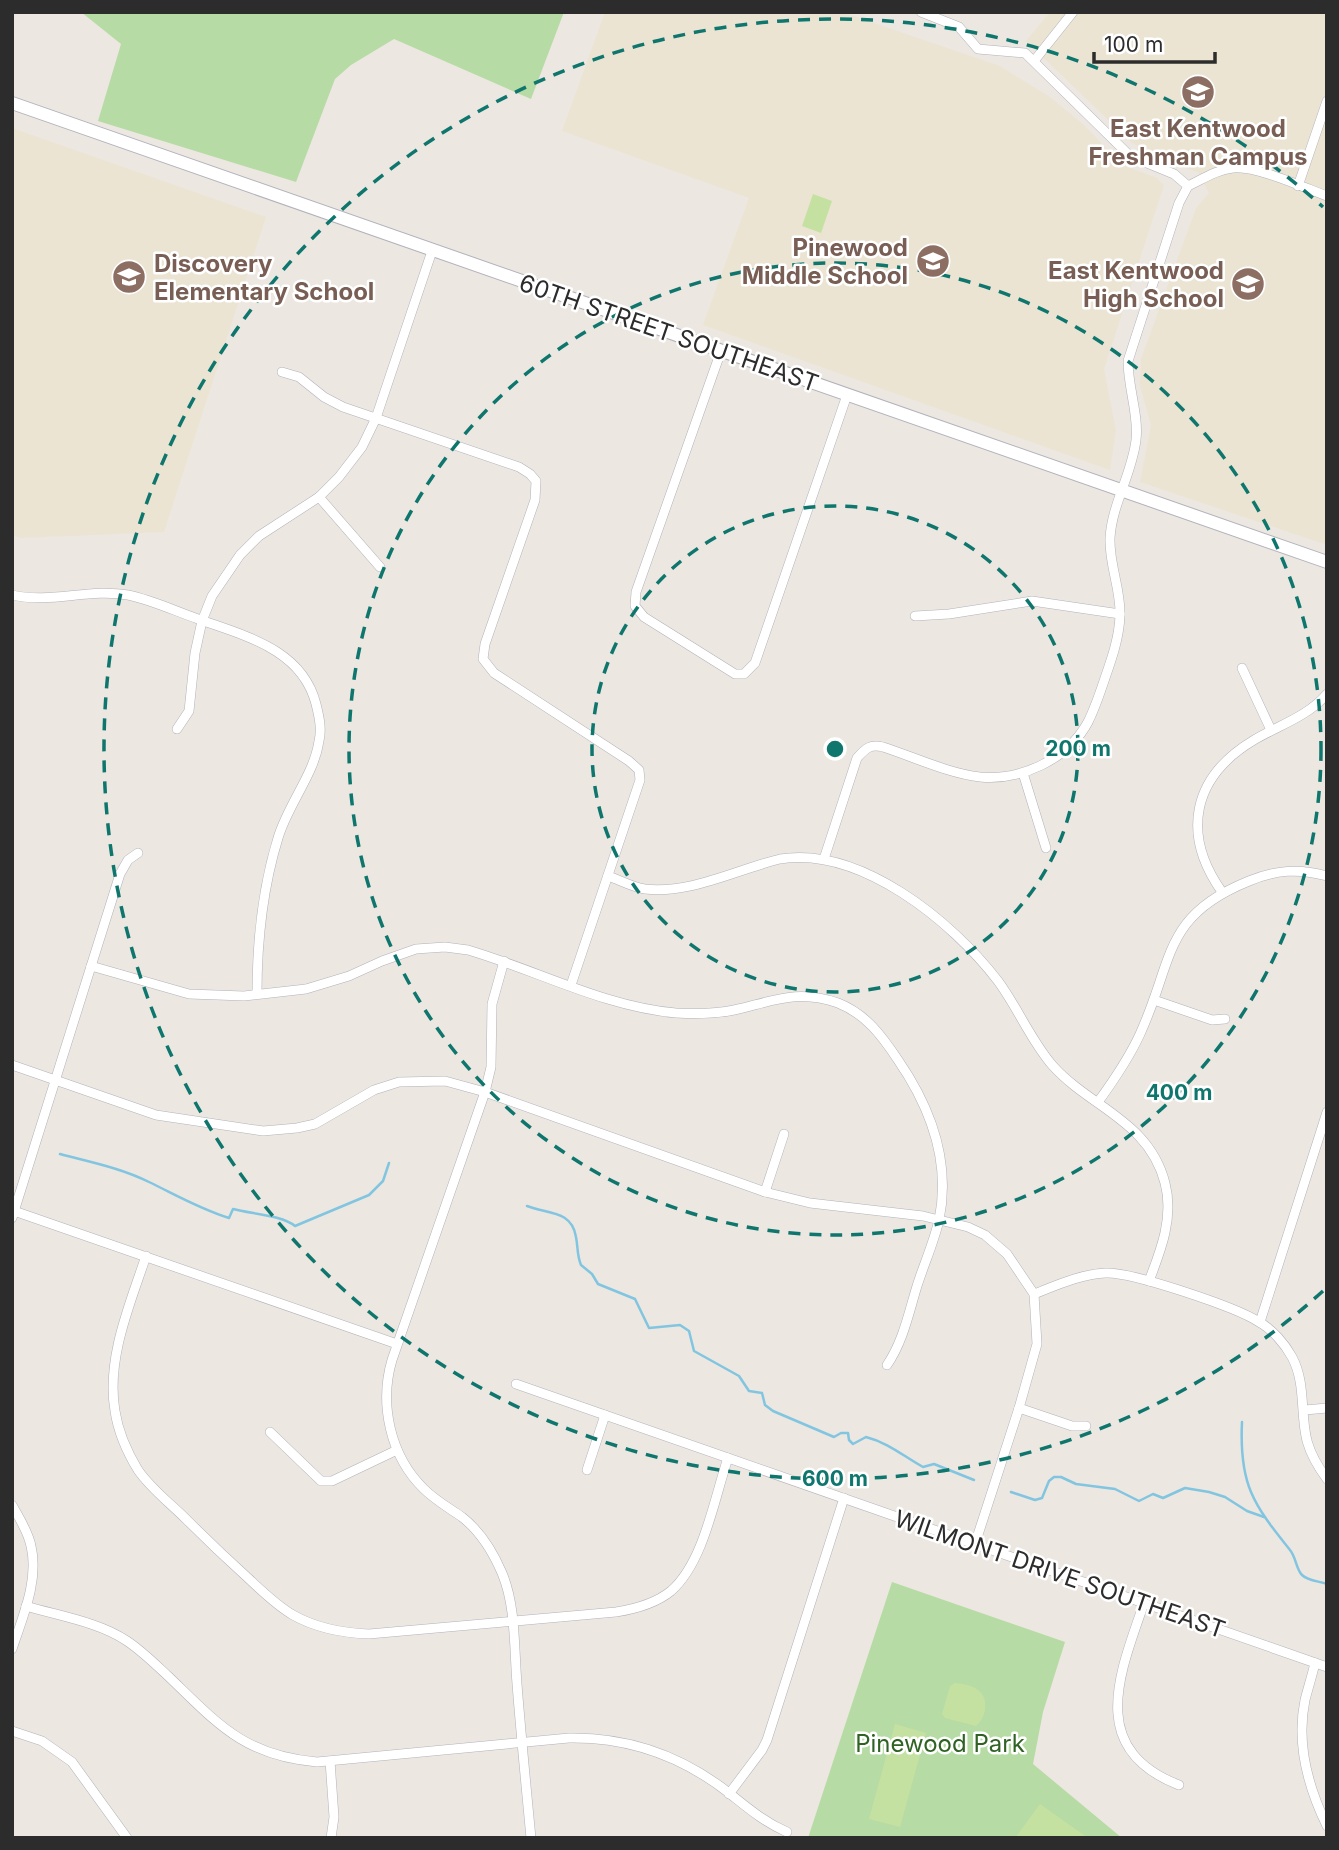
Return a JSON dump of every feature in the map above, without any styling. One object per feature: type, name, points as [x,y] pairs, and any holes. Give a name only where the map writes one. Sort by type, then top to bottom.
[{"type":"main road","name":"60TH STREET SOUTHEAST","points":[[12,103],[1327,562]]},
{"type":"street","points":[[920,12],[959,27],[978,49],[1025,53],[1130,156],[1174,174],[1188,186]]},
{"type":"street","points":[[1034,61],[1073,12]]},
{"type":"street","points":[[1298,186],[1327,101]]},
{"type":"street","points":[[824,859],[857,758],[866,747],[883,747],[956,772],[980,777],[1023,773],[1052,760],[1072,744],[1087,725],[1114,651],[1120,614],[1119,593],[1110,555],[1110,535],[1136,439],[1128,383],[1128,361],[1179,203],[1188,186],[1219,171],[1236,167],[1327,196]]},
{"type":"street","points":[[177,729],[189,711],[195,653],[202,621],[212,596],[240,555],[259,536],[319,497],[362,447],[376,418],[432,251]]},
{"type":"street","points":[[720,351],[636,592],[635,606],[644,617],[727,671],[744,674],[755,663],[847,395]]},
{"type":"street","points":[[282,372],[299,377],[333,402],[519,467],[536,481],[535,500],[485,644],[483,659],[494,673],[629,761],[639,770],[640,780],[571,985]]},
{"type":"street","points":[[319,497],[380,566]]},
{"type":"street","points":[[12,595],[45,599],[107,593],[128,595],[252,638],[281,653],[303,673],[313,693],[320,719],[320,739],[315,757],[279,834],[264,892],[259,932],[257,994]]},
{"type":"street","points":[[915,616],[949,614],[1032,601],[1120,614]]},
{"type":"street","points":[[1242,668],[1271,730]]},
{"type":"street","points":[[1222,892],[1208,872],[1200,852],[1196,823],[1203,791],[1222,763],[1271,730],[1308,713],[1327,694]]},
{"type":"street","points":[[1023,773],[1046,848]]},
{"type":"street","points":[[138,853],[127,862],[120,874],[13,1214],[146,1256],[397,1344]]},
{"type":"street","points":[[608,876],[641,889],[665,890],[698,884],[780,859],[824,859],[860,872],[932,913],[960,936],[1000,984],[1053,1066],[1137,1132],[1148,1147],[1165,1182],[1168,1212],[1162,1248],[1149,1281]]},
{"type":"street","points":[[1098,1102],[1119,1072],[1140,1034],[1171,949],[1183,926],[1203,904],[1222,892],[1269,873],[1290,870],[1327,876]]},
{"type":"street","points":[[91,966],[189,994],[227,996],[306,989],[358,972],[405,952],[424,948],[468,950],[627,1004],[681,1013],[724,1012],[788,996],[812,996],[856,1012],[883,1038],[915,1086],[927,1109],[942,1167],[939,1220],[900,1339],[887,1365]]},
{"type":"street","points":[[504,961],[492,1004],[491,1067],[485,1091],[397,1344],[386,1398],[387,1417],[397,1450],[414,1478],[424,1490],[463,1518],[485,1542],[504,1576],[512,1621],[531,1838]]},
{"type":"street","points":[[1154,1000],[1212,1020],[1226,1019]]},
{"type":"street","points":[[12,1065],[156,1115],[262,1131],[315,1124],[374,1090],[399,1082],[444,1081],[485,1091],[765,1192],[810,1203],[923,1216],[968,1227],[994,1241],[1007,1254],[1034,1294],[1037,1344],[975,1544]]},
{"type":"street","points":[[1260,1322],[1322,1143],[1327,1112]]},
{"type":"street","points":[[765,1192],[784,1134]]},
{"type":"street","points":[[146,1256],[114,1361],[113,1397],[117,1421],[129,1453],[139,1471],[155,1489],[273,1601],[310,1623],[334,1631],[369,1634],[634,1609],[669,1592],[695,1558],[728,1458]]},
{"type":"street","points":[[1034,1294],[1081,1277],[1107,1273],[1149,1281],[1260,1322],[1279,1340],[1297,1369],[1305,1409],[1307,1439],[1315,1462],[1327,1479]]},
{"type":"street","name":"WILMONT DRIVE SOUTHEAST","points":[[516,1384],[1327,1667]]},
{"type":"street","points":[[1019,1408],[1073,1426],[1086,1426]]},
{"type":"street","points":[[1305,1409],[1327,1408]]},
{"type":"street","points":[[587,1470],[605,1415]]},
{"type":"street","points":[[270,1432],[321,1481],[332,1481],[397,1450]]},
{"type":"street","points":[[729,1794],[762,1750],[766,1740],[844,1498]]},
{"type":"street","points":[[12,1649],[26,1606],[33,1559],[29,1537],[14,1511]]},
{"type":"street","points":[[1144,1602],[1119,1680],[1116,1699],[1118,1720],[1126,1742],[1141,1764],[1158,1777],[1179,1785]]},
{"type":"street","points":[[26,1606],[119,1636],[156,1665],[223,1728],[246,1744],[282,1758],[317,1762],[583,1738],[626,1743],[674,1758],[729,1794],[768,1824],[787,1832]]},
{"type":"street","points":[[1315,1663],[1305,1702],[1303,1750],[1308,1780],[1327,1826]]},
{"type":"street","points":[[12,1731],[42,1741],[62,1752],[74,1764],[127,1838]]},
{"type":"street","points":[[330,1761],[334,1817],[331,1838]]},
{"type":"shaded area","name":"Pinewood Middle School","points":[[605,12],[842,12],[1000,66],[1050,97],[1084,125],[1122,165],[1157,178],[1164,185],[1104,369],[1116,431],[1110,470],[703,325],[749,198],[562,131]]},
{"type":"shaded area","name":"East Kentwood High School","points":[[1050,12],[1327,12],[1327,545],[1140,482],[1151,425],[1140,386],[1141,359],[1196,208],[1209,193],[1198,172],[1166,162],[1131,142],[1026,41]]},
{"type":"shaded area","name":"Discovery Elementary School","points":[[12,128],[266,217],[164,532],[21,538],[12,535]]},
{"type":"green space","points":[[81,12],[564,12],[531,99],[394,39],[351,65],[335,79],[296,182],[98,121],[121,44]]},
{"type":"green space","points":[[813,194],[832,201],[821,233],[802,226]]},
{"type":"green space","name":"Pinewood Park","points":[[892,1582],[1065,1642],[1043,1712],[1033,1764],[1122,1838],[808,1838]]},
{"type":"green space","points":[[955,1683],[976,1688],[984,1698],[984,1713],[976,1726],[945,1718],[942,1714],[950,1686]]},
{"type":"green space","points":[[895,1724],[926,1733],[900,1827],[869,1819]]},
{"type":"green space","points":[[1040,1804],[1088,1838],[1015,1838]]},
{"type":"waterway","points":[[60,1154],[128,1173],[229,1218],[233,1209],[274,1217],[295,1226],[369,1195],[383,1181],[389,1163]]},
{"type":"waterway","points":[[527,1206],[564,1217],[574,1228],[581,1265],[592,1274],[598,1284],[635,1299],[649,1328],[680,1325],[689,1331],[694,1351],[739,1376],[749,1391],[762,1393],[765,1405],[773,1411],[834,1437],[848,1433],[853,1444],[866,1437],[889,1446],[923,1467],[934,1464],[974,1480]]},
{"type":"waterway","points":[[1242,1422],[1246,1478],[1258,1506],[1292,1553],[1302,1575],[1327,1584]]},
{"type":"waterway","points":[[1011,1492],[1035,1500],[1042,1498],[1049,1481],[1054,1477],[1061,1477],[1076,1484],[1115,1489],[1139,1501],[1153,1494],[1163,1498],[1185,1488],[1225,1497],[1247,1511],[1264,1517]]},
{"type":"place","name":"East Kentwood Freshman Campus","points":[[1198,92]]},
{"type":"place","name":"Pinewood Middle School","points":[[933,261]]},
{"type":"place","name":"Discovery Elementary School","points":[[129,277]]},
{"type":"place","name":"East Kentwood High School","points":[[1248,284]]}]
